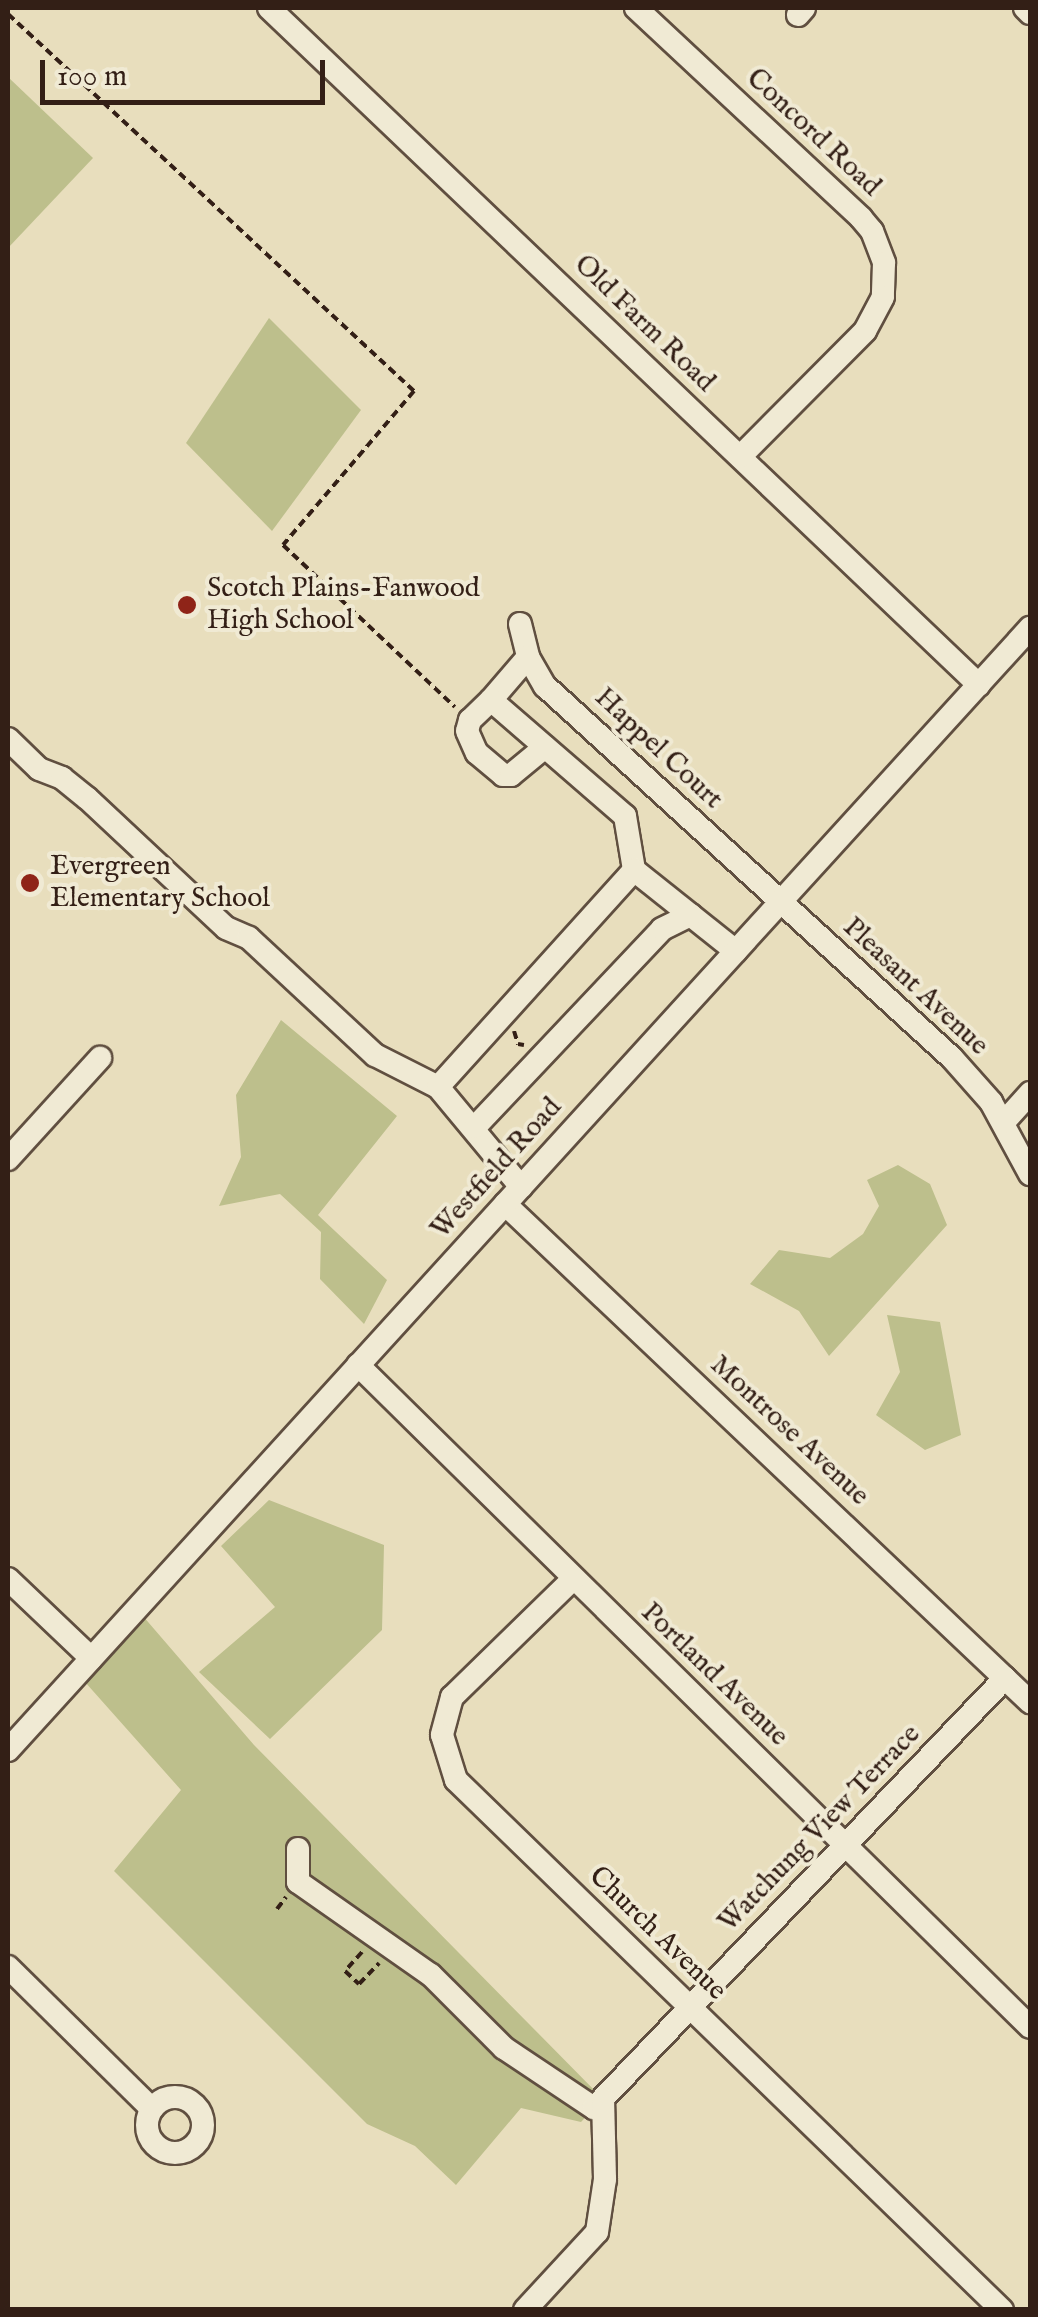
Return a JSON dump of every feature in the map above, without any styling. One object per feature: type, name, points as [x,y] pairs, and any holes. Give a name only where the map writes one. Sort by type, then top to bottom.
[{"type":"street","name":"Old Farm Road","points":[[268,8],[979,685]]},
{"type":"street","name":"Concord Road","points":[[636,8],[861,218],[880,247],[884,263],[883,298],[864,331],[740,457]]},
{"type":"street","points":[[1025,8],[1030,13]]},
{"type":"street","name":"Happel Court","points":[[520,624],[528,656],[546,686],[780,903]]},
{"type":"street","name":"Westfield Road","points":[[8,1750],[1030,628]]},
{"type":"street","points":[[528,656],[470,720],[467,738],[503,775],[517,774],[545,747]]},
{"type":"street","points":[[491,700],[625,816],[634,870],[736,951]]},
{"type":"street","name":"Montrose Avenue","points":[[8,740],[40,769],[62,778],[87,798],[226,928],[249,938],[375,1054],[438,1087],[476,1127],[513,1196],[1030,1702]]},
{"type":"street","points":[[438,1087],[634,870]]},
{"type":"street","name":"Pleasant Avenue","points":[[780,903],[952,1058],[1004,1122],[1030,1174]]},
{"type":"street","points":[[476,1127],[662,929],[690,915]]},
{"type":"street","points":[[8,1159],[100,1058]]},
{"type":"street","points":[[1004,1122],[1030,1093]]},
{"type":"street","name":"Portland Avenue","points":[[358,1365],[1030,2026]]},
{"type":"street","points":[[8,1579],[91,1658]]},
{"type":"street","name":"Church Avenue","points":[[574,1579],[461,1684],[443,1720],[443,1751],[467,1792],[1002,2310]]},
{"type":"street","name":"Watchung View Terrace","points":[[599,2103],[1006,1678]]},
{"type":"street","points":[[298,1849],[298,1882],[386,1956],[432,1974],[504,2048],[599,2103],[605,2179],[597,2232],[525,2310]]},
{"type":"street","points":[[8,1967],[152,2108]]},
{"type":"path","points":[[8,14],[414,391],[283,545],[470,720]]},
{"type":"path","points":[[365,1949],[386,1956],[359,1984],[345,1971],[365,1949]]},
{"type":"green space","points":[[8,77],[93,158],[8,248]]},
{"type":"green space","points":[[269,318],[361,410],[272,531],[186,443]]},
{"type":"green space","points":[[281,1020],[397,1116],[318,1215],[387,1280],[364,1324],[320,1279],[321,1232],[280,1194],[219,1206],[241,1157],[236,1095]]},
{"type":"green space","points":[[898,1165],[930,1184],[947,1225],[829,1356],[799,1311],[750,1284],[779,1250],[830,1258],[863,1234],[879,1206],[867,1180]]},
{"type":"green space","points":[[887,1315],[940,1322],[961,1435],[925,1450],[876,1415],[900,1372]]},
{"type":"green space","points":[[269,1500],[384,1545],[382,1630],[270,1739],[199,1672],[275,1607],[221,1546]]},
{"type":"green space","points":[[136,1608],[254,1745],[603,2099],[581,2122],[521,2108],[456,2185],[415,2146],[367,2124],[114,1871],[181,1790],[77,1673]]},
{"type":"place","name":"Scotch Plains-Fanwood High School","points":[[187,605]]},
{"type":"place","name":"Evergreen Elementary School","points":[[30,883]]}]
